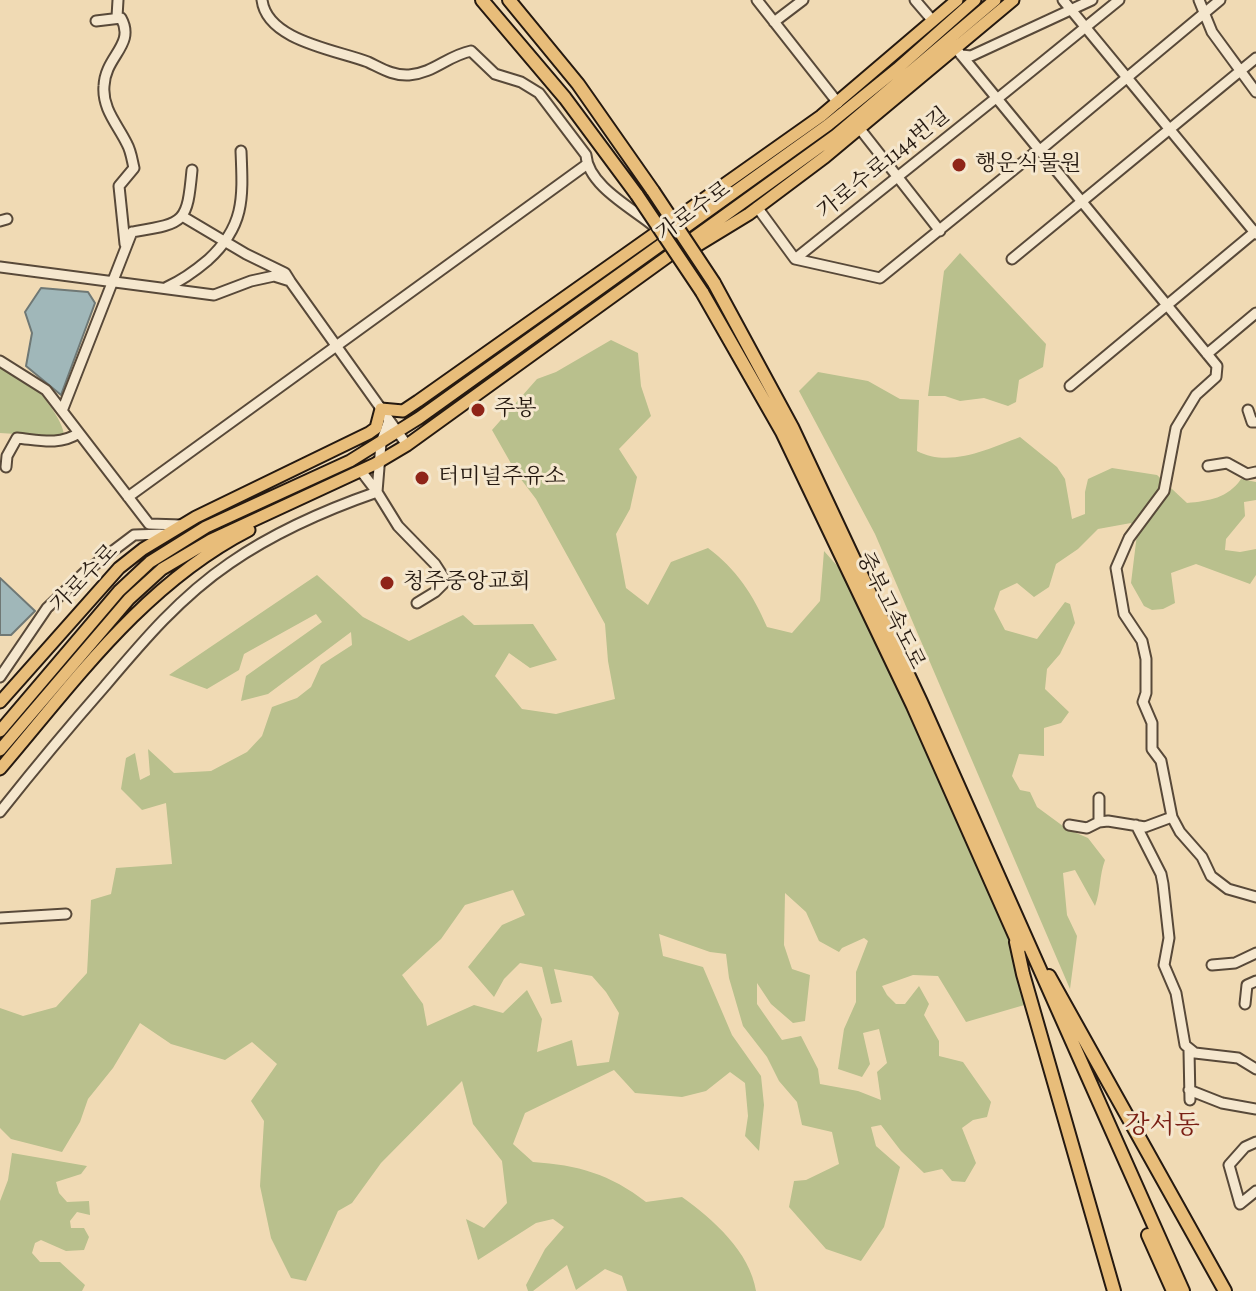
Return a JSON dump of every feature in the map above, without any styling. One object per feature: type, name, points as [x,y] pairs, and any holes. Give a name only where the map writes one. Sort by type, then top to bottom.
[{"type":"highway","name":"중부고속도로","points":[[482,0],[565,98],[637,195],[702,292],[789,446],[913,706],[1183,1291]]},
{"type":"highway","name":"중부고속도로","points":[[509,0],[578,84],[714,283],[799,440],[921,702],[1173,1291]]},
{"type":"highway","points":[[1019,934],[1023,974],[1114,1291]]},
{"type":"highway","points":[[1019,934],[1225,1291]]},
{"type":"main road","name":"가로수로","points":[[403,411],[660,232],[838,103],[948,39],[957,0]]},
{"type":"main road","name":"가로수로","points":[[0,731],[119,591],[150,562],[206,527],[381,443],[501,361],[948,39],[975,0]]},
{"type":"main road","name":"가로수로","points":[[0,750],[129,599],[162,569],[203,544],[361,471],[407,445],[836,135],[995,0]]},
{"type":"main road","points":[[622,289],[757,207],[860,129],[948,39],[1013,0]]},
{"type":"main road","points":[[376,428],[381,409],[403,411]]},
{"type":"main road","name":"가로수로","points":[[0,702],[119,568],[165,534],[376,428]]},
{"type":"main road","name":"가로수로","points":[[0,769],[145,602],[216,548],[308,495]]},
{"type":"street","points":[[118,0],[117,17],[124,24],[124,43],[105,70],[103,89],[104,99],[129,147],[134,168],[119,186],[125,247]]},
{"type":"street","points":[[262,0],[267,17],[303,42],[390,73],[423,73],[439,67],[453,55],[471,51],[495,74],[521,82],[539,93],[586,155],[586,165],[618,202],[660,232]]},
{"type":"street","points":[[757,0],[838,103]]},
{"type":"street","points":[[774,22],[803,0]]},
{"type":"street","points":[[915,0],[1217,366],[1218,373],[1196,395],[1176,428],[1165,472],[1164,491],[1129,538],[1116,568],[1117,585],[1124,614],[1145,650],[1146,693],[1143,702],[1152,723],[1152,749],[1161,761],[1172,817],[1180,832],[1202,857],[1211,876],[1228,889],[1256,897]]},
{"type":"street","points":[[1063,0],[1255,232],[1070,386]]},
{"type":"street","points":[[948,39],[971,56],[1092,0]]},
{"type":"street","name":"가로수로1144번길","points":[[795,259],[1119,0]]},
{"type":"street","points":[[1199,0],[1212,32],[1256,92]]},
{"type":"street","points":[[757,207],[795,259],[880,278],[1220,0]]},
{"type":"street","points":[[96,21],[117,17]]},
{"type":"street","points":[[1012,259],[1256,58]]},
{"type":"street","points":[[860,129],[940,231]]},
{"type":"street","points":[[164,289],[194,272],[226,242],[236,224],[242,196],[241,151]]},
{"type":"street","points":[[128,497],[586,165]]},
{"type":"street","points":[[62,411],[132,232],[166,226],[182,216],[188,207],[192,170]]},
{"type":"street","points":[[182,216],[285,273],[407,445]]},
{"type":"street","points":[[0,267],[214,295],[274,276],[290,281]]},
{"type":"street","points":[[1207,354],[1253,316]]},
{"type":"street","points":[[0,361],[46,390],[149,524],[182,525]]},
{"type":"street","points":[[1248,410],[1252,422],[1256,422]]},
{"type":"street","name":"가로수로","points":[[376,428],[403,411]]},
{"type":"street","points":[[377,492],[381,443],[389,420]]},
{"type":"street","points":[[6,467],[7,456],[17,438],[59,442],[68,441],[79,433]]},
{"type":"street","points":[[1208,466],[1227,463],[1247,474],[1256,472]]},
{"type":"street","points":[[361,471],[398,526],[435,564],[446,581],[417,603]]},
{"type":"street","points":[[0,812],[139,643],[186,597],[231,562],[294,525],[377,492]]},
{"type":"street","points":[[0,677],[47,608],[85,572],[134,535],[165,534]]},
{"type":"street","points":[[1099,798],[1099,822]]},
{"type":"street","points":[[1069,825],[1087,828],[1099,822],[1153,825],[1172,817]]},
{"type":"street","points":[[1136,825],[1161,874],[1169,938],[1164,965],[1176,993],[1180,1030],[1189,1051],[1190,1095],[1256,1109]]},
{"type":"street","points":[[0,918],[66,914]]},
{"type":"street","points":[[1212,965],[1235,963],[1256,953]]},
{"type":"street","points":[[1245,1004],[1247,985],[1256,981]]},
{"type":"street","points":[[1189,1051],[1238,1058],[1256,1069]]},
{"type":"street","points":[[1256,1142],[1245,1147],[1229,1165],[1240,1204],[1256,1191]]},
{"type":"green space","points":[[960,253],[1046,344],[1043,367],[1019,380],[1016,402],[1008,406],[984,398],[960,401],[945,396],[928,396],[944,271]]},
{"type":"green space","points":[[611,340],[638,353],[641,386],[651,416],[619,449],[637,477],[630,509],[616,534],[626,588],[648,605],[671,562],[708,548],[743,583],[767,627],[792,633],[820,601],[824,551],[841,570],[925,744],[1038,1001],[966,1022],[938,976],[913,975],[882,986],[896,1004],[905,1004],[919,986],[929,1004],[924,1015],[939,1041],[939,1056],[963,1062],[991,1102],[987,1117],[973,1120],[962,1128],[976,1163],[965,1182],[952,1181],[942,1169],[924,1173],[901,1151],[881,1125],[871,1127],[876,1146],[900,1167],[884,1227],[861,1261],[826,1249],[789,1207],[794,1181],[806,1180],[839,1164],[832,1132],[802,1125],[797,1102],[779,1081],[767,1057],[743,1026],[729,978],[726,954],[710,952],[659,934],[663,956],[703,967],[732,1035],[761,1076],[764,1105],[759,1151],[745,1136],[748,1116],[745,1083],[730,1072],[706,1091],[682,1097],[635,1093],[614,1070],[525,1113],[513,1144],[533,1162],[593,1173],[619,1184],[646,1202],[682,1197],[706,1215],[738,1250],[756,1291],[627,1291],[622,1276],[605,1269],[576,1290],[567,1265],[533,1291],[528,1291],[526,1285],[545,1249],[564,1227],[553,1219],[536,1223],[478,1260],[466,1219],[484,1228],[507,1203],[502,1161],[473,1124],[462,1081],[381,1163],[352,1203],[338,1211],[306,1281],[291,1278],[271,1238],[260,1186],[264,1121],[251,1101],[277,1064],[252,1042],[225,1060],[171,1044],[140,1023],[113,1068],[88,1099],[80,1122],[62,1152],[11,1139],[0,1128],[0,1008],[23,1016],[56,1007],[87,973],[91,900],[111,894],[116,868],[172,864],[166,803],[142,810],[121,789],[126,758],[135,753],[140,780],[150,775],[148,749],[174,773],[211,771],[247,752],[262,736],[272,707],[297,698],[311,687],[321,665],[352,645],[351,632],[268,694],[241,701],[246,676],[322,622],[316,614],[244,654],[239,670],[207,689],[169,675],[317,575],[363,617],[409,641],[463,615],[474,625],[533,624],[557,660],[530,668],[509,653],[495,676],[522,709],[556,714],[615,699],[605,624],[536,499],[517,474],[492,430],[537,379],[556,372]],"holes":[[[513,890],[525,915],[502,925],[468,967],[494,997],[504,979],[520,963],[542,967],[551,1004],[562,1002],[554,969],[592,976],[619,1013],[609,1062],[577,1066],[572,1040],[537,1052],[542,1019],[527,990],[503,1013],[474,1005],[427,1026],[423,1004],[402,975],[441,939],[465,905]],[[785,893],[806,912],[819,941],[839,952],[864,938],[868,941],[856,972],[856,1002],[844,1029],[838,1069],[862,1077],[870,1064],[863,1033],[879,1029],[887,1063],[877,1072],[881,1100],[858,1091],[820,1084],[818,1069],[801,1036],[782,1040],[757,1004],[757,983],[771,1004],[793,1023],[805,1021],[810,975],[792,969],[784,945]]]},
{"type":"green space","points":[[0,362],[22,375],[41,394],[60,422],[64,437],[0,433]]},
{"type":"green space","points":[[818,372],[868,381],[900,399],[919,400],[917,451],[929,456],[969,455],[1020,437],[1057,467],[1065,479],[1072,519],[1085,514],[1088,479],[1112,468],[1157,475],[1187,503],[1217,497],[1241,479],[1256,482],[1256,500],[1244,502],[1245,516],[1226,539],[1225,550],[1240,552],[1256,549],[1256,575],[1250,584],[1196,564],[1171,573],[1175,603],[1163,609],[1152,610],[1144,606],[1131,583],[1137,534],[1131,523],[1098,529],[1078,549],[1056,564],[1049,587],[1034,597],[1017,583],[1000,591],[994,609],[1005,630],[1037,639],[1065,602],[1070,604],[1075,623],[1060,654],[1047,669],[1045,689],[1069,712],[1061,723],[1044,728],[1044,756],[1019,754],[1012,776],[1020,790],[1030,792],[1037,807],[1067,829],[1088,838],[1105,860],[1095,906],[1075,870],[1063,873],[1067,915],[1077,936],[1070,989],[875,534],[799,391]]},
{"type":"green space","points":[[12,1153],[87,1166],[81,1174],[56,1182],[59,1193],[67,1202],[89,1201],[90,1215],[77,1212],[70,1221],[71,1228],[84,1228],[89,1237],[84,1250],[66,1251],[41,1240],[35,1243],[32,1253],[40,1262],[60,1262],[85,1285],[82,1291],[0,1291],[0,1201],[8,1180]]},
{"type":"water","points":[[41,288],[88,292],[95,303],[61,395],[26,366],[32,333],[25,312]]},
{"type":"water","points":[[0,578],[35,611],[11,635],[0,635]]},
{"type":"place","name":"행운식물원","points":[[959,165]]},
{"type":"place","name":"주봉","points":[[478,410]]},
{"type":"place","name":"터미널주유소","points":[[422,478]]},
{"type":"place","name":"청주중앙교회","points":[[387,583]]},
{"type":"district","name":"강서동","points":[[1162,1127]]}]
